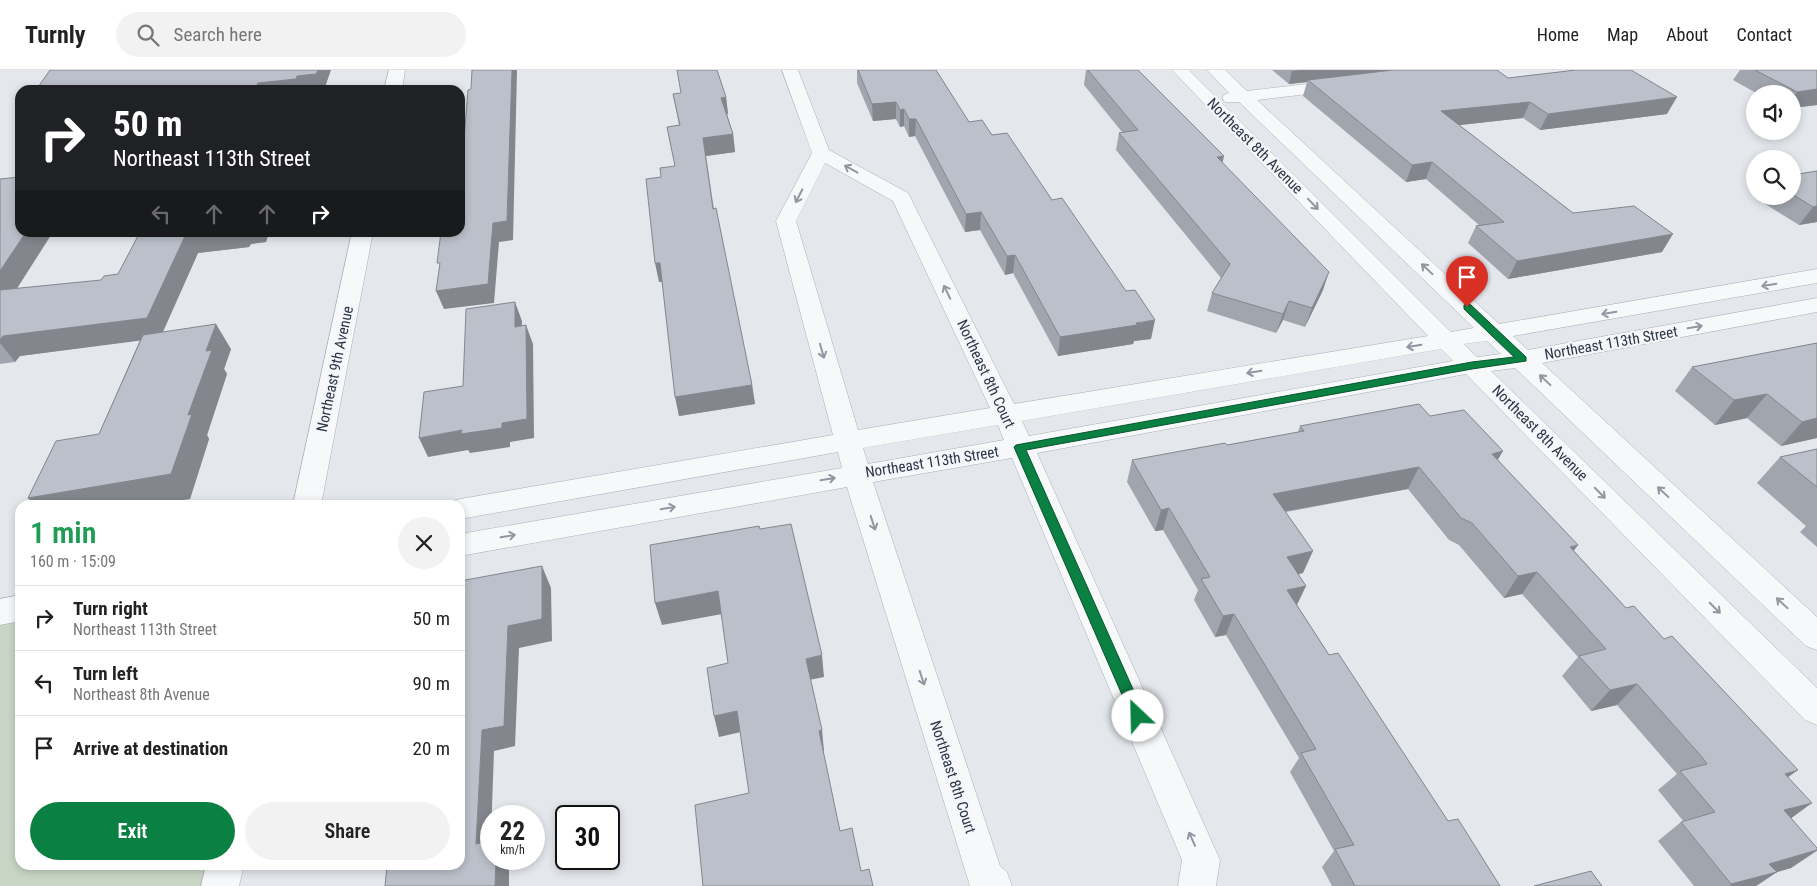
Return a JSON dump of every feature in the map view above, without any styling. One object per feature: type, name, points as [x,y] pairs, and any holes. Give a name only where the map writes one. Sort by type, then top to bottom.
[{"type":"street","points":[[394,85],[397,70]]},
{"type":"street","points":[[790,70],[821,153]]},
{"type":"street","name":"Northeast 8th Avenue","points":[[1180,70],[1446,340],[1817,710]]},
{"type":"street","name":"Northeast 8th Avenue","points":[[1215,70],[1817,636]]},
{"type":"street","points":[[1211,101],[1361,83]]},
{"type":"street","name":"Northeast 8th Court","points":[[993,886],[985,877],[857,474],[786,221],[821,153],[900,197],[1006,414],[1201,860],[1197,886]]},
{"type":"street","points":[[1291,182],[1328,177]]},
{"type":"street","name":"Northeast 9th Avenue","points":[[308,500],[362,237]]},
{"type":"street","name":"Northeast 113th Street","points":[[465,508],[1006,414],[1495,333],[1817,276]]},
{"type":"street","name":"Northeast 113th Street","points":[[465,544],[1472,366],[1522,359],[1817,305]]},
{"type":"street","points":[[0,612],[15,609]]},
{"type":"street","points":[[220,886],[224,870]]},
{"type":"green space","points":[[15,609],[15,870],[224,870],[220,886],[0,886],[0,612]]},
{"type":"building","points":[[50,70],[318,70],[316,74],[297,76],[296,79],[258,83],[257,85],[40,85]]},
{"type":"building","points":[[472,70],[512,70],[507,221],[493,223],[488,284],[436,291],[440,263],[437,263],[440,237],[465,237],[465,126],[468,90],[471,89]]},
{"type":"building","points":[[677,70],[717,70],[726,97],[721,98],[733,134],[703,138],[713,209],[716,208],[752,385],[675,397],[660,263],[655,263],[646,179],[661,177],[660,168],[675,166],[667,127],[680,125],[673,94],[681,93]]},
{"type":"building","points":[[858,70],[936,70],[969,122],[982,120],[992,135],[1007,133],[1052,200],[1062,198],[1126,291],[1135,290],[1155,320],[1136,323],[1137,325],[1060,337],[1015,255],[1007,256],[981,212],[966,214],[916,119],[909,119],[904,109],[900,110],[896,102],[872,104]]},
{"type":"building","points":[[1088,70],[1138,70],[1224,156],[1217,157],[1329,272],[1312,308],[1289,301],[1283,314],[1212,293],[1230,264],[1119,133],[1138,130]]},
{"type":"building","points":[[1393,70],[1497,70],[1508,78],[1576,70],[1631,70],[1677,97],[1548,114],[1530,102],[1441,111],[1573,213],[1634,206],[1673,234],[1517,261],[1476,226],[1504,222],[1432,162],[1412,165],[1308,80]]},
{"type":"building","points":[[1755,70],[1817,70],[1817,89],[1801,91],[1801,85],[1784,85]]},
{"type":"building","points":[[1817,171],[1817,206],[1813,207],[1801,200],[1801,174]]},
{"type":"building","points":[[15,178],[15,237],[23,237],[0,271],[0,179]]},
{"type":"building","points":[[137,237],[185,237],[147,318],[3,336],[0,340],[0,290],[101,280],[104,276],[118,274]]},
{"type":"building","points":[[515,302],[515,327],[526,325],[527,419],[502,423],[502,428],[461,434],[462,430],[419,438],[424,392],[463,386],[466,309]]},
{"type":"building","points":[[216,324],[206,351],[212,350],[188,415],[192,414],[171,474],[28,498],[56,441],[99,434],[143,335]]},
{"type":"building","points":[[1817,343],[1817,418],[1802,422],[1767,394],[1734,400],[1692,367]]},
{"type":"building","points":[[1419,404],[1430,416],[1464,410],[1503,451],[1492,454],[1578,545],[1570,547],[1626,608],[1634,606],[1664,639],[1672,636],[1798,770],[1785,774],[1812,803],[1784,810],[1817,850],[1769,864],[1777,872],[1731,884],[1681,822],[1715,812],[1680,771],[1707,764],[1702,757],[1637,684],[1610,690],[1579,656],[1606,649],[1537,572],[1518,576],[1472,523],[1461,518],[1419,467],[1273,494],[1313,551],[1287,557],[1306,586],[1287,590],[1329,655],[1338,653],[1448,821],[1458,819],[1500,886],[1355,886],[1335,849],[1354,845],[1301,753],[1316,749],[1234,614],[1223,616],[1201,579],[1210,577],[1169,508],[1161,510],[1132,460],[1304,431],[1300,426]]},
{"type":"building","points":[[1817,449],[1817,487],[1780,457]]},
{"type":"building","points":[[791,524],[822,655],[806,659],[822,730],[819,731],[840,831],[852,828],[861,871],[869,869],[873,886],[703,886],[695,805],[749,793],[737,711],[714,716],[707,668],[728,663],[718,591],[655,603],[650,545],[759,526],[760,529]]},
{"type":"building","points":[[542,566],[542,619],[508,626],[504,726],[482,730],[476,844],[480,843],[480,870],[496,870],[495,886],[385,886],[387,870],[465,870],[465,580]]},
{"type":"building","points":[[1591,871],[1602,886],[1534,886]]},
{"type":"route","points":[[1138,716],[1020,447],[1472,366],[1522,359],[1467,307]]}]
